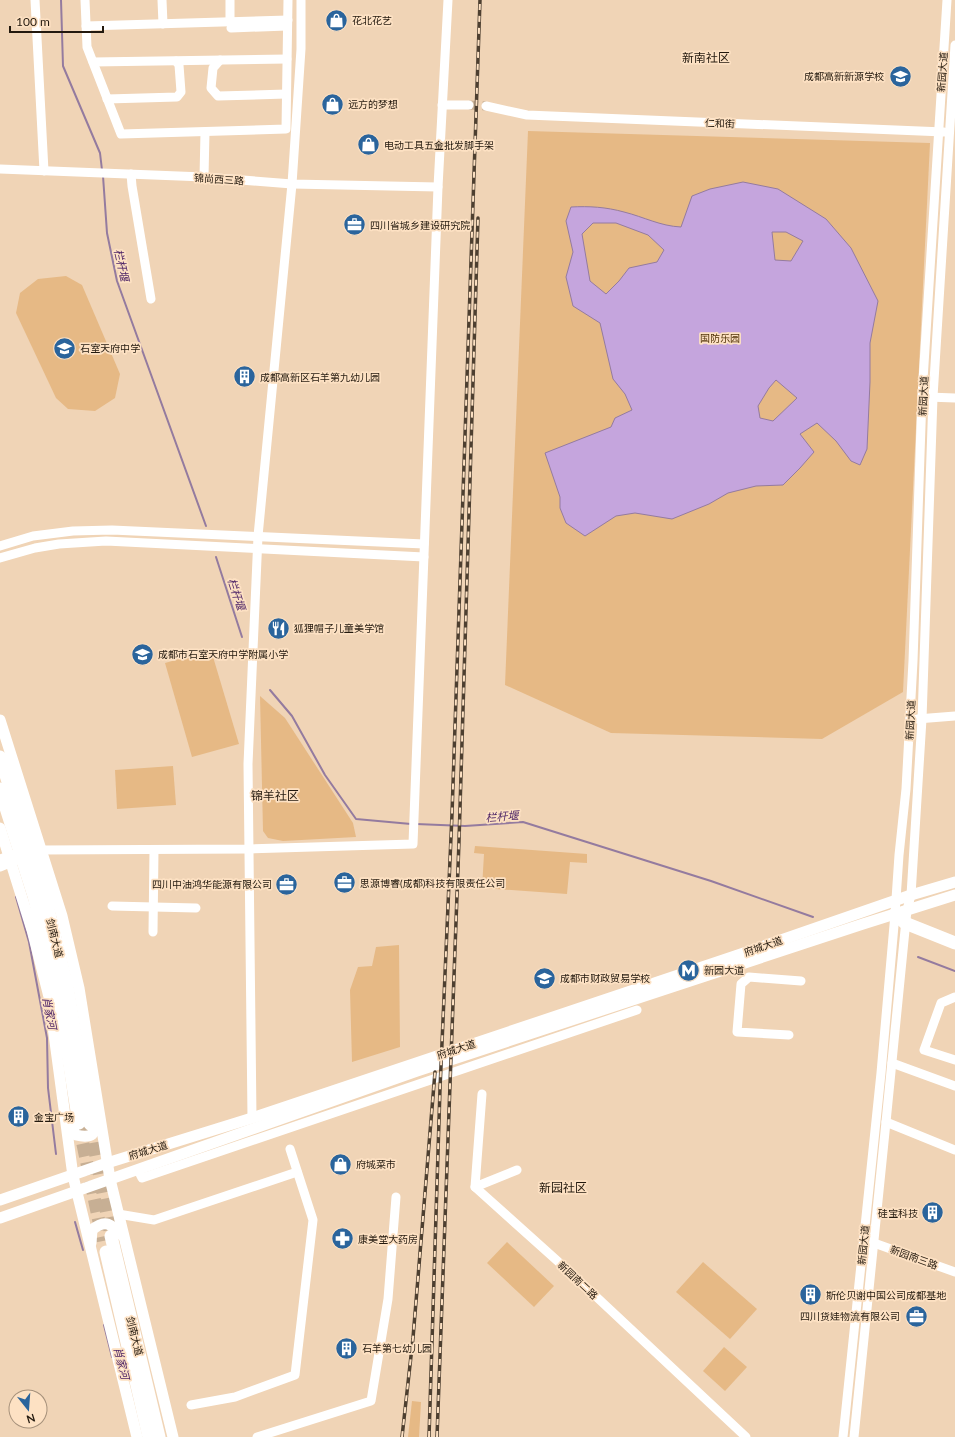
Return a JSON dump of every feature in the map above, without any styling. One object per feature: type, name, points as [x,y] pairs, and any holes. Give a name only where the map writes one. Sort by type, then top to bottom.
[{"type":"highway","name":"剑南大道","points":[[0,757],[38,893],[67,986],[85,1123]]},
{"type":"highway","name":"剑南大道","points":[[0,789],[12,858],[38,893]]},
{"type":"highway","points":[[901,912],[905,924],[955,943]]},
{"type":"highway","name":"剑南大道","points":[[112,1238],[150,1437]]},
{"type":"highway","name":"剑南大道","points":[[112,1238],[159,1437]]},
{"type":"main road","points":[[0,720],[62,916],[79,988],[107,1163],[118,1214],[112,1238]]},
{"type":"main road","points":[[0,828],[12,858],[49,997],[73,1176],[137,1437]]},
{"type":"main road","name":"府城大道","points":[[0,1200],[107,1163],[252,1118],[735,956],[896,900],[955,882]]},
{"type":"main road","points":[[38,893],[62,916]]},
{"type":"main road","points":[[32,930],[38,893]]},
{"type":"main road","name":"府城大道","points":[[0,1218],[417,1071],[955,895]]},
{"type":"main road","points":[[66,1115],[70,1128],[76,1135],[85,1137],[91,1135],[95,1131],[99,1110]]},
{"type":"main road","points":[[90,1247],[92,1230],[102,1224],[108,1223],[113,1226],[112,1238],[173,1437]]},
{"type":"street","points":[[35,0],[44,171]]},
{"type":"street","points":[[85,0],[86,47],[120,134],[286,129],[288,0]]},
{"type":"street","points":[[162,0],[162,24]]},
{"type":"street","points":[[230,0],[230,22]]},
{"type":"street","points":[[252,1118],[248,764],[258,536],[292,184],[301,49],[301,0]]},
{"type":"street","points":[[42,850],[248,849],[413,844],[438,187],[448,0]]},
{"type":"street","name":"新园大道","points":[[901,912],[896,900],[906,789],[910,719],[922,396],[947,0]]},
{"type":"street","points":[[86,29],[162,24],[230,22],[288,23]]},
{"type":"street","points":[[86,29],[288,23]]},
{"type":"street","name":"新园大道","points":[[843,1437],[876,1121],[901,912],[911,895],[922,719],[933,397],[953,132],[955,45]]},
{"type":"street","points":[[93,62],[287,59]]},
{"type":"street","points":[[220,60],[213,68],[211,88],[218,96],[286,94]]},
{"type":"street","points":[[107,99],[177,97],[181,92],[179,65],[176,61]]},
{"type":"street","points":[[442,105],[469,106]]},
{"type":"street","name":"仁和街","points":[[486,106],[527,115],[953,132]]},
{"type":"street","points":[[204,177],[205,132]]},
{"type":"street","name":"锦尚西三路","points":[[0,169],[204,177],[292,184],[438,187]]},
{"type":"street","points":[[131,174],[151,299]]},
{"type":"street","points":[[922,396],[955,398]]},
{"type":"street","points":[[0,546],[33,536],[73,531],[112,530],[424,544]]},
{"type":"street","points":[[0,558],[35,548],[59,544],[90,542],[157,543],[424,557]]},
{"type":"street","points":[[910,719],[955,716]]},
{"type":"street","points":[[153,932],[154,850]]},
{"type":"street","points":[[0,867],[12,858]]},
{"type":"street","points":[[112,906],[196,908]]},
{"type":"street","name":"新园大道","points":[[854,1437],[905,924]]},
{"type":"street","points":[[789,1035],[737,1032],[741,984],[749,977],[802,981]]},
{"type":"street","points":[[955,997],[942,1003],[924,1050],[955,1060]]},
{"type":"street","points":[[138,1170],[142,1178],[637,1010]]},
{"type":"street","points":[[892,1063],[955,1086]]},
{"type":"street","points":[[482,1094],[475,1187],[517,1170]]},
{"type":"street","points":[[886,1122],[955,1150]]},
{"type":"street","points":[[191,1405],[235,1397],[295,1375],[313,1220],[290,1149]]},
{"type":"street","points":[[118,1214],[154,1220],[297,1172]]},
{"type":"street","name":"新园南二路","points":[[475,1187],[572,1274],[746,1437]]},
{"type":"street","points":[[257,1437],[371,1401],[388,1299],[396,1197]]},
{"type":"street","name":"新园南三路","points":[[874,1243],[955,1272]]},
{"type":"green space","name":"国防乐园","points":[[528,131],[930,143],[903,692],[822,739],[611,733],[505,685]]},
{"type":"green space","points":[[66,276],[82,285],[120,374],[115,398],[95,411],[68,409],[56,398],[16,313],[20,293],[38,279]]},
{"type":"green space","points":[[211,650],[239,744],[192,757],[165,663]]},
{"type":"green space","points":[[260,696],[285,718],[353,823],[356,837],[283,841],[268,838],[263,831]]},
{"type":"green space","points":[[173,766],[176,805],[117,809],[115,770]]},
{"type":"green space","points":[[475,846],[587,854],[587,863],[570,862],[567,894],[482,888],[484,854],[474,853]]},
{"type":"green space","points":[[399,945],[400,1047],[352,1062],[350,990],[358,967],[372,966],[376,947]]},
{"type":"green space","points":[[507,1242],[554,1286],[534,1307],[487,1263]]},
{"type":"green space","points":[[703,1262],[757,1309],[730,1339],[676,1292]]},
{"type":"green space","points":[[724,1347],[747,1367],[725,1391],[703,1371]]},
{"type":"green space","points":[[412,1401],[421,1402],[419,1437],[408,1437]]},
{"type":"shaded area","points":[[743,182],[778,189],[826,219],[851,248],[878,301],[870,343],[867,449],[860,465],[851,461],[836,441],[817,423],[800,434],[814,452],[783,485],[756,486],[728,493],[709,504],[672,519],[635,513],[616,516],[585,536],[566,523],[560,508],[560,497],[545,453],[611,427],[615,418],[632,410],[625,394],[613,379],[600,323],[573,306],[566,277],[573,252],[566,221],[571,207],[611,209],[666,225],[681,227],[692,196],[710,189]],"holes":[[[593,223],[616,223],[648,235],[664,250],[657,262],[629,268],[606,294],[590,281],[582,234]],[[772,232],[786,232],[803,241],[791,261],[775,260]],[[776,380],[797,398],[773,421],[760,418],[758,406],[769,388]]]},
{"type":"waterway","name":"栏杆堰","points":[[61,0],[63,66],[100,153],[102,170]]},
{"type":"waterway","name":"栏杆堰","points":[[103,176],[107,233],[117,281],[206,526]]},
{"type":"waterway","name":"栏杆堰","points":[[216,557],[242,637]]},
{"type":"waterway","name":"栏杆堰","points":[[270,690],[292,716],[325,775],[356,819],[411,824]]},
{"type":"waterway","name":"栏杆堰","points":[[416,824],[465,826],[523,822],[711,881],[813,917]]},
{"type":"waterway","name":"肖家河","points":[[16,897],[29,942],[47,1038],[48,1088],[56,1154]]},
{"type":"waterway","name":"栏杆堰","points":[[918,957],[955,971]]},
{"type":"waterway","name":"肖家河","points":[[75,1222],[83,1250]]},
{"type":"waterway","name":"肖家河","points":[[104,1325],[112,1357]]},
{"type":"tunnel","points":[[469,105],[486,106]]},
{"type":"tunnel","points":[[90,1124],[111,1236]]},
{"type":"tunnel","points":[[79,1125],[103,1241]]},
{"type":"railway","points":[[429,1437],[440,1089],[452,814],[480,0]]},
{"type":"railway","points":[[437,1437],[459,841],[478,218]]},
{"type":"railway","points":[[402,1437],[413,1338],[435,1072]]},
{"type":"place","name":"花北花艺","points":[[337,20]]},
{"type":"place","name":"成都高新新源学校","points":[[900,76]]},
{"type":"place","name":"远方的梦想","points":[[332,104]]},
{"type":"place","name":"电动工具五金批发脚手架","points":[[368,145]]},
{"type":"place","name":"四川省城乡建设研究院","points":[[355,225]]},
{"type":"place","name":"石室天府中学","points":[[65,348]]},
{"type":"place","name":"成都高新区石羊第九幼儿园","points":[[245,377]]},
{"type":"place","name":"狐狸帽子儿童美学馆","points":[[278,628]]},
{"type":"place","name":"成都市石室天府中学附属小学","points":[[142,654]]},
{"type":"place","name":"思源博睿(成都)科技有限责任公司","points":[[345,883]]},
{"type":"place","name":"四川中油鸿华能源有限公司","points":[[287,884]]},
{"type":"place","name":"新园大道","points":[[688,970]]},
{"type":"place","name":"成都市财政贸易学校","points":[[545,978]]},
{"type":"place","name":"金宝广场","points":[[19,1117]]},
{"type":"place","name":"府城菜市","points":[[341,1164]]},
{"type":"place","name":"硅宝科技","points":[[933,1213]]},
{"type":"place","name":"康美堂大药房","points":[[343,1239]]},
{"type":"place","name":"斯伦贝谢中国公司成都基地","points":[[810,1295]]},
{"type":"place","name":"四川货娃物流有限公司","points":[[916,1316]]},
{"type":"place","name":"石羊第七幼儿园","points":[[347,1348]]},
{"type":"district","name":"新南社区","points":[[706,57]]},
{"type":"district","name":"锦羊社区","points":[[275,795]]},
{"type":"district","name":"新园社区","points":[[563,1187]]}]
